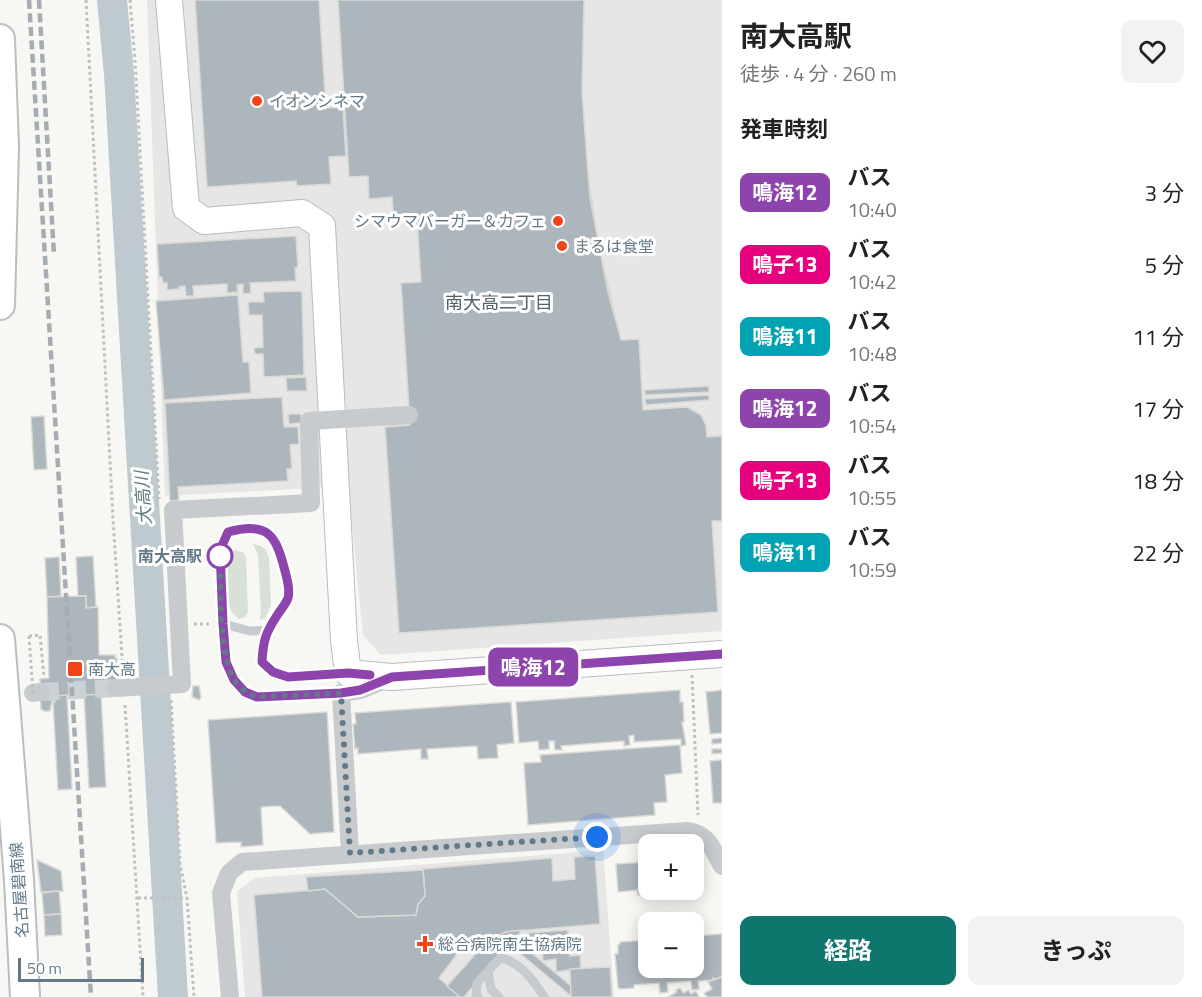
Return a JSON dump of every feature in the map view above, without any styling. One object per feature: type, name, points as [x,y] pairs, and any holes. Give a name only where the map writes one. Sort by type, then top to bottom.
[{"type":"main road","points":[[0,39],[4,147],[0,305]]},
{"type":"main road","name":"名古屋碧南線","points":[[0,639],[19,880],[25,997]]},
{"type":"street","points":[[169,0],[186,208],[204,221],[302,213],[322,226],[344,641],[350,853]]},
{"type":"street","points":[[121,686],[182,684],[173,510],[311,503],[309,421],[409,415]]},
{"type":"street","points":[[344,683],[392,677],[722,654]]},
{"type":"street","points":[[230,997],[221,893],[229,873],[242,862],[687,831],[699,832],[708,840],[722,866]]},
{"type":"lane","points":[[245,527],[268,531],[279,545],[289,597],[267,630],[262,642],[262,662],[273,672],[288,677],[344,683],[257,697],[245,692],[234,680],[226,662],[223,624],[220,550],[228,532],[245,527]]},
{"type":"lane","points":[[223,624],[250,631],[267,630]]},
{"type":"lane","points":[[478,997],[476,995],[477,984],[500,958],[508,959],[534,980],[544,997]]},
{"type":"lane","points":[[488,972],[490,989],[499,997]]},
{"type":"path","points":[[86,0],[121,686],[138,898],[143,997]]},
{"type":"path","points":[[190,624],[223,624]]},
{"type":"path","points":[[40,635],[39,687],[29,636],[40,635]]},
{"type":"path","points":[[691,656],[699,832]]},
{"type":"path","points":[[138,898],[187,898]]},
{"type":"shaded area","points":[[147,0],[722,0],[722,631],[381,655],[363,635],[348,486],[165,496]]},
{"type":"shaded area","points":[[253,544],[266,550],[269,558],[271,605],[265,618],[259,620],[261,613],[258,555]]},
{"type":"shaded area","points":[[234,550],[243,552],[246,557],[248,612],[245,617],[239,619],[230,608],[227,586],[227,569]]},
{"type":"shaded area","name":"総合病院南生協病院","points":[[603,850],[614,997],[245,997],[237,891],[255,878]]},
{"type":"building","points":[[195,0],[319,0],[326,108],[343,107],[346,156],[329,157],[331,184],[297,186],[296,181],[207,187]]},
{"type":"building","points":[[338,0],[584,0],[582,93],[586,163],[599,248],[621,340],[639,339],[643,410],[687,407],[701,415],[706,426],[707,437],[719,436],[722,521],[712,521],[718,612],[399,633],[385,427],[410,425],[401,283],[421,282],[417,219],[394,221],[392,197],[369,199],[368,176],[349,177]]},
{"type":"building","points":[[338,0],[584,0],[582,93],[590,198],[608,292],[621,340],[639,339],[643,410],[687,407],[701,415],[706,426],[707,437],[722,436],[722,521],[712,521],[718,612],[399,633],[385,427],[410,425],[401,283],[421,282],[417,219],[394,221],[392,197],[369,199],[368,176],[349,177]]},
{"type":"building","points":[[296,236],[298,267],[295,268],[296,281],[250,283],[251,293],[243,294],[243,284],[237,285],[238,292],[227,293],[227,284],[193,286],[194,296],[186,296],[185,286],[167,290],[167,283],[163,283],[162,277],[159,277],[157,244]]},
{"type":"building","points":[[263,292],[302,292],[304,375],[264,377],[263,354],[255,354],[254,348],[263,347],[262,315],[249,315],[248,302],[264,302]]},
{"type":"building","points":[[238,295],[243,362],[249,362],[251,393],[164,400],[156,301]]},
{"type":"building","points":[[306,377],[307,391],[287,391],[286,378]]},
{"type":"building","points":[[709,386],[709,392],[645,395],[645,390]]},
{"type":"building","points":[[709,395],[709,400],[646,405],[645,399]]},
{"type":"building","points":[[282,397],[284,427],[298,427],[299,444],[290,445],[292,469],[287,469],[288,481],[178,487],[179,500],[170,501],[165,403]]},
{"type":"building","points":[[288,414],[301,414],[301,423],[289,424]]},
{"type":"building","points":[[44,416],[47,469],[34,470],[31,417]]},
{"type":"building","points":[[93,556],[96,607],[86,608],[86,596],[78,596],[76,557]]},
{"type":"building","points":[[59,557],[61,596],[47,597],[45,558]]},
{"type":"building","points":[[86,596],[86,608],[98,607],[99,655],[115,655],[117,658],[116,694],[55,696],[55,702],[52,701],[50,711],[44,711],[41,709],[40,679],[49,678],[47,597]]},
{"type":"building","points":[[193,686],[199,686],[201,697],[199,700],[192,697]]},
{"type":"building","points":[[680,690],[686,745],[681,746],[681,739],[634,742],[634,735],[629,736],[630,745],[624,746],[624,741],[561,746],[562,750],[555,750],[554,741],[549,741],[549,749],[539,750],[538,741],[519,743],[516,702]]},
{"type":"building","points":[[722,690],[722,733],[710,734],[706,692]]},
{"type":"building","points":[[101,694],[106,787],[89,788],[84,695]]},
{"type":"building","points":[[67,695],[72,789],[58,790],[53,702],[55,702],[55,696]]},
{"type":"building","points":[[511,702],[514,743],[497,745],[498,758],[478,759],[477,746],[427,749],[428,759],[421,759],[421,749],[358,754],[358,748],[355,749],[353,724],[356,724],[355,713]]},
{"type":"building","points":[[327,712],[334,832],[310,834],[280,806],[261,807],[263,845],[241,847],[241,842],[216,843],[208,720]]},
{"type":"building","points":[[722,738],[722,743],[712,744],[712,739]]},
{"type":"building","points":[[680,745],[682,773],[665,775],[667,802],[654,803],[655,815],[528,825],[524,763],[541,762],[540,755]]},
{"type":"building","points":[[712,749],[722,749],[722,753],[712,754]]},
{"type":"building","points":[[722,760],[722,803],[713,803],[710,761]]},
{"type":"building","name":"総合病院南生協病院","points":[[595,856],[600,924],[506,932],[488,940],[467,941],[439,978],[460,997],[262,997],[254,895],[325,889],[358,917],[416,915],[418,904],[425,896],[423,869],[552,858],[553,881],[575,879],[574,857]]},
{"type":"building","points":[[37,860],[61,871],[63,891],[41,892]]},
{"type":"building","points":[[638,863],[638,895],[637,890],[618,892],[616,864]]},
{"type":"building","points":[[423,870],[425,896],[418,904],[416,915],[358,917],[325,889],[308,891],[306,877]]},
{"type":"building","points":[[59,891],[61,914],[44,915],[42,893]]},
{"type":"building","points":[[61,914],[62,935],[45,936],[44,915]]},
{"type":"building","points":[[522,930],[464,997],[460,997],[447,986],[488,940],[506,932]]},
{"type":"building","points":[[568,930],[570,956],[580,955],[581,968],[556,972],[556,959],[543,961],[542,947],[530,949],[528,933]]},
{"type":"building","points":[[722,934],[722,976],[717,979],[713,978],[713,980],[698,981],[699,989],[692,990],[691,981],[667,983],[668,992],[660,993],[659,983],[634,985],[634,988],[620,989],[618,987],[615,954],[618,954],[620,942],[638,941],[638,978],[704,978],[704,935]]},
{"type":"building","points":[[515,939],[571,986],[571,996],[510,945]]},
{"type":"building","points":[[610,967],[612,997],[571,997],[570,969]]},
{"type":"building","points":[[722,977],[722,997],[707,997],[704,993],[712,989],[708,982]]},
{"type":"building","points":[[680,988],[683,993],[689,990],[691,994],[696,991],[699,997],[668,997]]},
{"type":"waterway","name":"大高川","points":[[112,0],[119,74],[173,997]]},
{"type":"tunnel","points":[[41,692],[116,688]]},
{"type":"railway","points":[[29,0],[91,997]]},
{"type":"railway","points":[[39,0],[54,255]]},
{"type":"bus line","name":"鳴海12","points":[[370,675],[348,673],[288,677],[273,672],[262,662],[262,642],[267,630],[289,597],[279,545],[268,531],[245,527],[228,532],[220,550],[226,662],[234,680],[245,692],[257,697],[341,693],[360,690],[392,677],[722,654]]},
{"type":"place","name":"イオンシネマ","points":[[257,101]]},
{"type":"place","name":"シマウマバーガー＆カフェ","points":[[558,221]]},
{"type":"place","name":"まるは食堂","points":[[562,246]]},
{"type":"place","name":"南大高駅","points":[[220,556]]},
{"type":"place","name":"南大高","points":[[75,669]]},
{"type":"place","name":"総合病院南生協病院","points":[[425,944]]},
{"type":"district","name":"南大高二丁目","points":[[499,302]]},
{"type":"route","points":[[220,556],[220,550],[226,662],[234,680],[245,692],[257,697],[341,693],[350,853],[597,837]]}]
